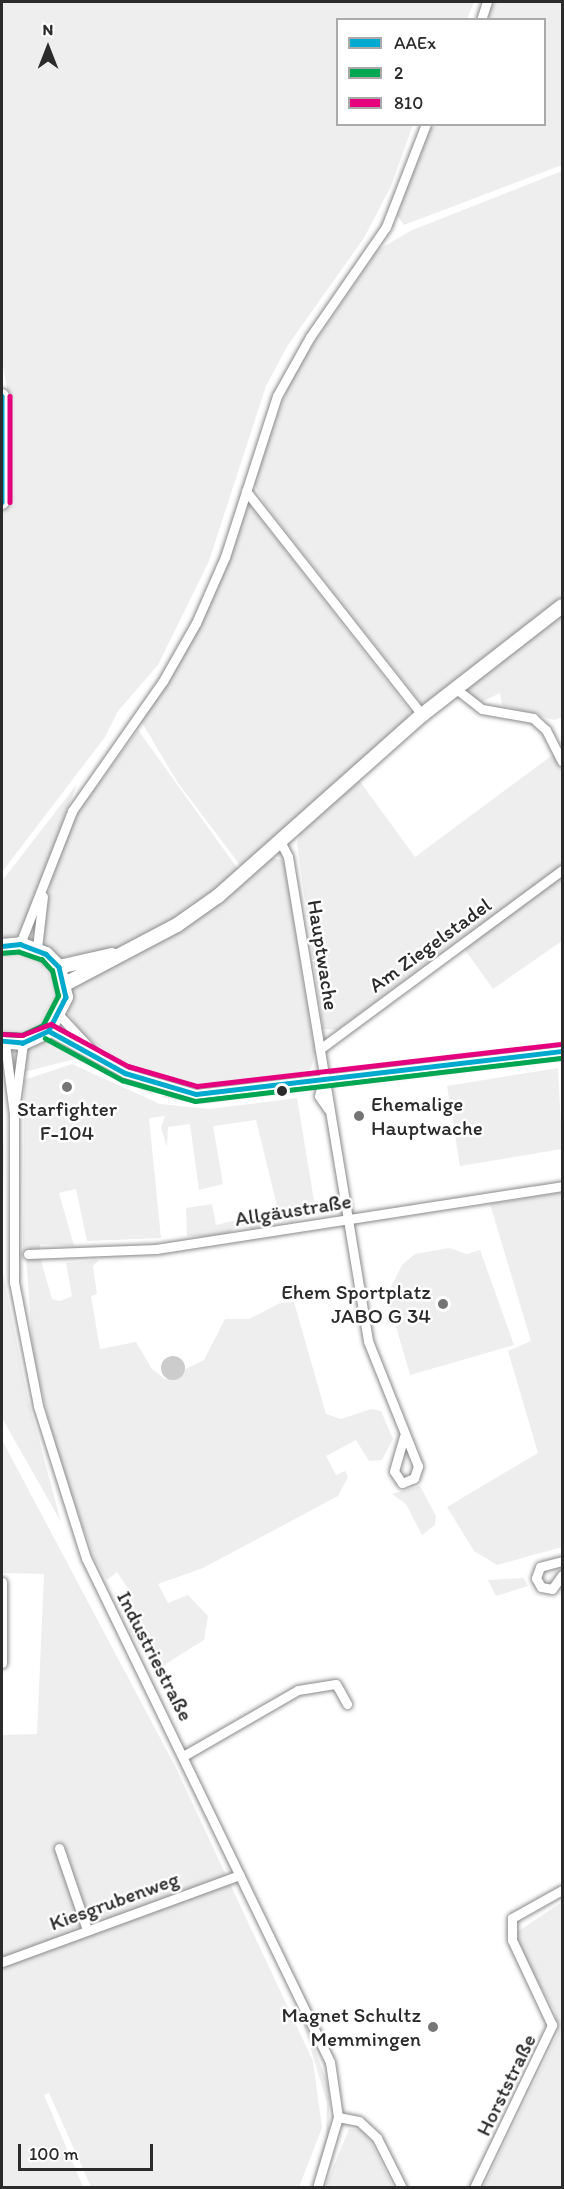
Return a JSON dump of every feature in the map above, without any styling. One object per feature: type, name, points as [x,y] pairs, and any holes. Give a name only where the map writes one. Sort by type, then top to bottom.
[{"type":"street","points":[[482,18],[487,2]]},
{"type":"street","points":[[20,944],[80,796],[163,681],[196,623],[285,379],[381,237],[425,126]]},
{"type":"street","points":[[2,396],[2,502]]},
{"type":"street","points":[[246,491],[422,715]]},
{"type":"street","points":[[65,984],[194,914],[422,715],[562,606]]},
{"type":"street","points":[[455,688],[482,709],[533,718],[562,761]]},
{"type":"street","name":"Hauptwache","points":[[279,839],[288,857],[320,1048],[323,1080],[330,1094],[328,1109],[368,1341],[404,1436]]},
{"type":"street","name":"Am Ziegelstadel","points":[[320,1048],[562,870]]},
{"type":"street","points":[[37,948],[43,891]]},
{"type":"street","points":[[2,946],[20,944],[37,948],[59,967],[65,984],[60,1016],[49,1031],[24,1043],[3,1042]]},
{"type":"street","points":[[59,967],[120,953]]},
{"type":"street","points":[[60,1016],[99,1058]]},
{"type":"street","points":[[49,1031],[152,1084],[196,1094],[562,1051]]},
{"type":"street","name":"Industriestraße","points":[[3,1042],[14,1114]]},
{"type":"street","name":"Industriestraße","points":[[24,1043],[14,1114],[13,1256],[30,1368],[66,1501],[86,1558],[185,1755],[240,1875],[324,2047],[334,2075],[338,2117],[317,2187]]},
{"type":"street","name":"Allgäustraße","points":[[28,1254],[156,1249],[562,1185]]},
{"type":"street","points":[[2,1256],[13,1256]]},
{"type":"street","points":[[562,1561],[540,1568],[536,1578],[541,1587],[552,1588],[562,1575]]},
{"type":"street","points":[[2,1582],[2,1663]]},
{"type":"street","points":[[185,1755],[298,1690],[336,1684],[347,1704]]},
{"type":"street","points":[[59,1848],[87,1930]]},
{"type":"street","name":"Kiesgrubenweg","points":[[2,1962],[240,1875]]},
{"type":"street","name":"Horststraße","points":[[474,2187],[552,2025],[512,1940],[512,1918],[562,1890]]},
{"type":"street","points":[[338,2117],[359,2121],[377,2138],[402,2187]]},
{"type":"shaded area","points":[[2,2],[474,2],[467,18],[336,18],[336,126],[413,126],[391,186],[364,238],[288,345],[266,386],[209,561],[158,665],[118,711],[105,737],[2,872],[2,527],[11,412],[2,360]]},
{"type":"shaded area","points":[[493,2],[562,2],[562,165],[404,225],[397,215],[430,126],[546,126],[546,18],[486,18]]},
{"type":"shaded area","points":[[562,171],[562,601],[432,701],[421,703],[264,503],[254,484],[255,473],[294,372],[378,250],[410,231]]},
{"type":"shaded area","points":[[249,504],[410,711],[404,725],[243,869],[178,783],[141,721],[203,618]]},
{"type":"shaded area","points":[[562,612],[562,717],[554,720],[502,705],[500,693],[482,702],[468,695],[466,689]]},
{"type":"shaded area","points":[[138,730],[240,872],[200,905],[122,947],[58,958],[45,946],[43,930],[51,878],[69,825]]},
{"type":"shaded area","points":[[554,754],[562,770],[562,865],[337,1030],[323,1029],[297,844],[301,830],[359,780],[415,857]]},
{"type":"shaded area","points":[[77,784],[24,924],[16,935],[2,938],[2,881]]},
{"type":"shaded area","points":[[270,858],[283,860],[285,867],[315,1053],[311,1069],[269,1082],[192,1089],[130,1069],[82,1033],[67,1011],[70,990]]},
{"type":"shaded area","points":[[562,876],[562,941],[493,989],[463,947]]},
{"type":"shaded area","points":[[10,948],[37,953],[56,972],[60,999],[48,1024],[25,1037],[2,1036],[2,949]]},
{"type":"shaded area","points":[[48,1038],[152,1090],[153,1095],[75,1059],[24,1072],[28,1045]]},
{"type":"shaded area","points":[[72,1064],[160,1104],[209,1109],[297,1098],[316,1213],[291,1222],[271,1218],[254,1230],[238,1224],[225,1237],[187,1236],[186,1208],[212,1204],[216,1225],[278,1210],[256,1120],[213,1126],[223,1184],[199,1190],[190,1124],[168,1127],[167,1147],[161,1128],[165,1116],[149,1118],[161,1238],[87,1241],[76,1189],[59,1193],[74,1246],[40,1244],[40,1250],[23,1252],[24,1080]]},
{"type":"shaded area","points":[[558,1068],[562,1149],[460,1166],[447,1086]]},
{"type":"shaded area","points":[[2,1083],[4,1157],[2,1243]]},
{"type":"shaded area","points":[[170,1094],[202,1100],[233,1100],[200,1104],[161,1097]]},
{"type":"shaded area","points":[[562,1192],[562,1547],[497,1565],[474,1551],[447,1507],[538,1453],[508,1351],[531,1341],[490,1204]]},
{"type":"shaded area","name":"Ehem Sportplatz JABO G 34","points":[[449,1248],[467,1254],[480,1250],[514,1345],[410,1375],[387,1295],[402,1265],[415,1254]]},
{"type":"shaded area","points":[[26,1257],[40,1257],[52,1299],[60,1301],[72,1296],[66,1263],[99,1260],[93,1266],[97,1294],[91,1296],[100,1349],[136,1342],[152,1369],[165,1379],[204,1360],[225,1319],[249,1319],[280,1303],[294,1302],[326,1414],[341,1419],[371,1409],[381,1411],[393,1439],[382,1460],[369,1461],[356,1440],[326,1456],[336,1475],[345,1471],[348,1477],[338,1496],[203,1568],[158,1584],[168,1603],[188,1595],[208,1616],[204,1640],[164,1665],[149,1660],[129,1629],[136,1620],[124,1598],[131,1593],[117,1572],[107,1580],[95,1560],[56,1452],[33,1353]]},
{"type":"shaded area","points":[[2,1268],[28,1399],[61,1522],[2,1418]]},
{"type":"shaded area","points":[[173,1356],[178,1357],[184,1363],[184,1373],[178,1379],[173,1380],[168,1379],[162,1373],[161,1368],[162,1363],[168,1357]]},
{"type":"shaded area","points":[[2,1440],[175,1766],[313,2061],[322,2128],[299,2187],[91,2187],[49,2093],[44,2095],[83,2187],[2,2187],[2,1735],[37,1734],[44,1574],[2,1573]]},
{"type":"shaded area","points":[[420,1486],[436,1516],[435,1525],[422,1535],[406,1504],[392,1494]]},
{"type":"shaded area","points":[[524,1578],[528,1586],[496,1596],[488,1580]]},
{"type":"shaded area","points":[[562,1902],[562,2187],[483,2188],[558,2034],[555,2012],[517,1944],[517,1932]]},
{"type":"shaded area","points":[[298,2006],[329,2087],[329,2138],[310,2187],[326,2138],[327,2103]]},
{"type":"shaded area","points":[[349,2129],[362,2130],[370,2140],[393,2187],[325,2187]]},
{"type":"transit line","name":"AAEx","points":[[2,396],[2,502]]},
{"type":"transit line","name":"810","points":[[10,396],[10,502]]},
{"type":"transit line","name":"AAEx","points":[[2,946],[20,944],[46,954],[59,967],[66,997],[49,1031],[23,1043],[2,1041]]},
{"type":"transit line","name":"2","points":[[3,953],[19,952],[42,960],[52,971],[58,996],[43,1025],[22,1035],[3,1034]]},
{"type":"transit line","name":"810","points":[[3,1034],[22,1035],[51,1024],[128,1066],[197,1086],[561,1044]]},
{"type":"transit line","name":"AAEx","points":[[49,1031],[125,1073],[196,1094],[562,1051]]},
{"type":"transit line","name":"2","points":[[45,1038],[122,1080],[195,1101],[562,1058]]},
{"type":"place","name":"Starfighter F-104","points":[[67,1087]]},
{"type":"place","name":"Ehemalige Hauptwache","points":[[359,1116]]},
{"type":"place","name":"Ehem Sportplatz JABO G 34","points":[[443,1304]]},
{"type":"place","name":"Magnet Schultz Memmingen","points":[[433,2027]]}]
